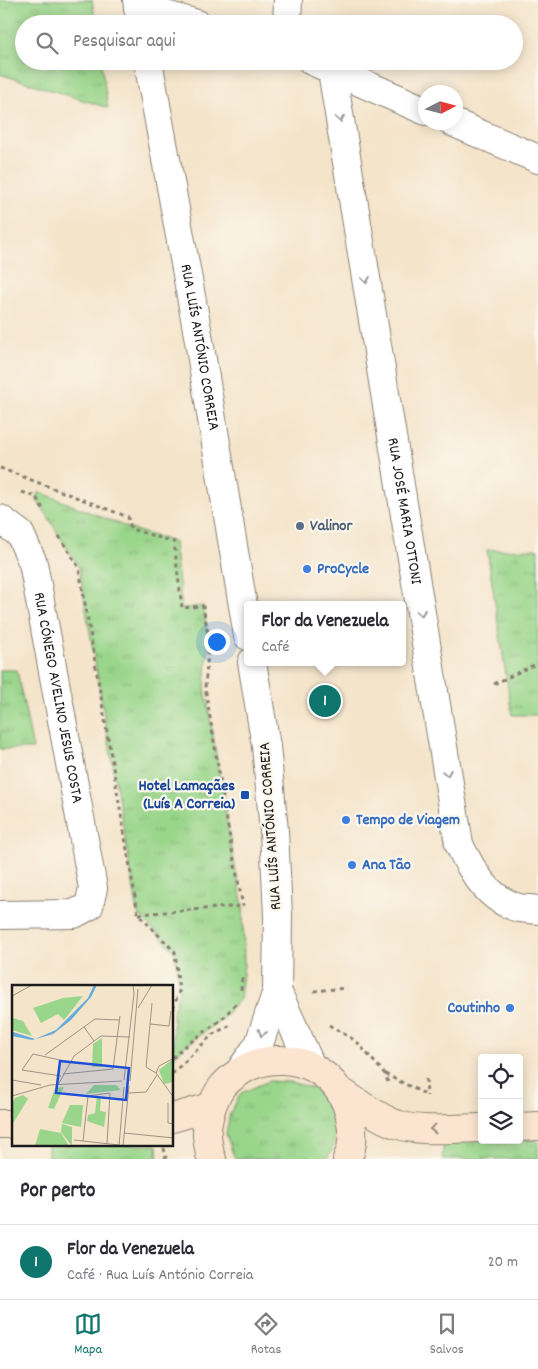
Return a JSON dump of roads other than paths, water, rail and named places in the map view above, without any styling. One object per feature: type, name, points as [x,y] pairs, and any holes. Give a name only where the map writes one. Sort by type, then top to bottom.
[{"type":"main road","points":[[212,1159],[207,1131],[211,1107],[222,1087],[240,1071],[263,1061],[288,1060],[311,1066],[327,1076],[339,1090],[349,1110],[352,1132],[350,1155],[347,1159]]},
{"type":"main road","points":[[339,1090],[394,1124],[408,1128],[478,1128]]},
{"type":"main road","points":[[174,1117],[211,1107]]},
{"type":"main road","points":[[523,1127],[538,1126]]},
{"type":"street","points":[[287,15],[288,0]]},
{"type":"street","points":[[138,10],[159,15]]},
{"type":"street","name":"RUA LUÍS ANTÓNIO CORREIA","points":[[150,70],[197,329],[244,612]]},
{"type":"street","name":"RUA JOSÉ MARIA OTTONI","points":[[323,70],[459,844],[468,863],[494,896],[517,907],[538,910]]},
{"type":"street","points":[[331,70],[418,108]]},
{"type":"street","points":[[463,127],[538,159]]},
{"type":"street","name":"RUA CÓNEGO AVELINO JESUS COSTA","points":[[0,520],[20,534],[33,563],[94,888],[89,906],[74,914],[0,915]]},
{"type":"street","name":"RUA LUÍS ANTÓNIO CORREIA","points":[[240,1071],[259,1044],[276,991],[278,916],[274,831],[266,746],[253,666]]},
{"type":"street","name":"RUA LUÍS ANTÓNIO CORREIA","points":[[276,991],[311,1066]]},
{"type":"place","name":"Valinor","points":[[300,526]]},
{"type":"place","name":"ProCycle","points":[[307,569]]},
{"type":"place","name":"Flor da Venezuela","points":[[325,701]]},
{"type":"place","name":"Hotel Lamaçães (Luís A Correia)","points":[[245,795]]},
{"type":"place","name":"Tempo de Viagem","points":[[346,820]]},
{"type":"place","name":"Ana Tão","points":[[352,865]]},
{"type":"place","name":"Coutinho","points":[[510,1008]]}]
